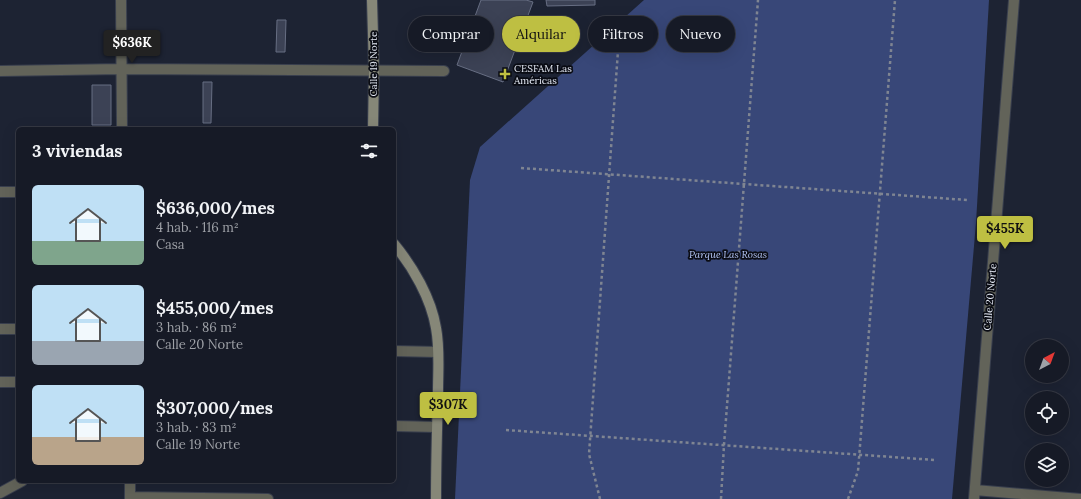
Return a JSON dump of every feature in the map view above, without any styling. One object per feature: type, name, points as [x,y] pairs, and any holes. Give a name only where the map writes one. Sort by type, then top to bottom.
[{"type":"street","points":[[120,0],[122,127]]},
{"type":"street","name":"Calle 19 Norte","points":[[372,0],[374,71],[373,127]]},
{"type":"street","name":"Calle 20 Norte","points":[[974,495],[1014,0]]},
{"type":"street","points":[[0,70],[121,69],[444,71]]},
{"type":"street","points":[[0,192],[16,192]]},
{"type":"street","points":[[396,247],[408,264],[425,295],[436,327],[438,352],[436,499]]},
{"type":"street","points":[[0,329],[16,329]]},
{"type":"street","points":[[396,351],[438,352]]},
{"type":"street","points":[[0,382],[16,382]]},
{"type":"street","points":[[396,426],[437,427]]},
{"type":"street","points":[[0,493],[18,483]]},
{"type":"street","points":[[130,483],[130,498],[268,499]]},
{"type":"street","points":[[974,495],[1081,499]]},
{"type":"path","points":[[721,499],[758,0]]},
{"type":"path","points":[[848,499],[858,471],[860,454],[895,0]]},
{"type":"path","points":[[600,499],[589,454],[618,52]]},
{"type":"path","points":[[521,168],[966,200]]},
{"type":"path","points":[[506,430],[935,460]]},
{"type":"green space","name":"Parque Las Rosas","points":[[644,0],[989,0],[976,223],[952,499],[455,499],[470,180],[480,147],[588,50],[588,52],[658,52],[658,16],[626,16]]},
{"type":"building","points":[[481,0],[526,0],[533,2],[528,16],[502,16],[502,52],[514,52],[503,82],[457,65],[462,52],[494,52],[494,16],[475,16]]},
{"type":"building","points":[[546,0],[595,0],[595,5],[547,6]]},
{"type":"building","points":[[277,20],[286,20],[285,52],[276,52]]},
{"type":"building","points":[[203,82],[212,82],[211,123],[203,123]]},
{"type":"building","points":[[92,85],[111,85],[111,125],[92,125]]},
{"type":"place","name":"CESFAM Las Américas","points":[[505,74]]}]
